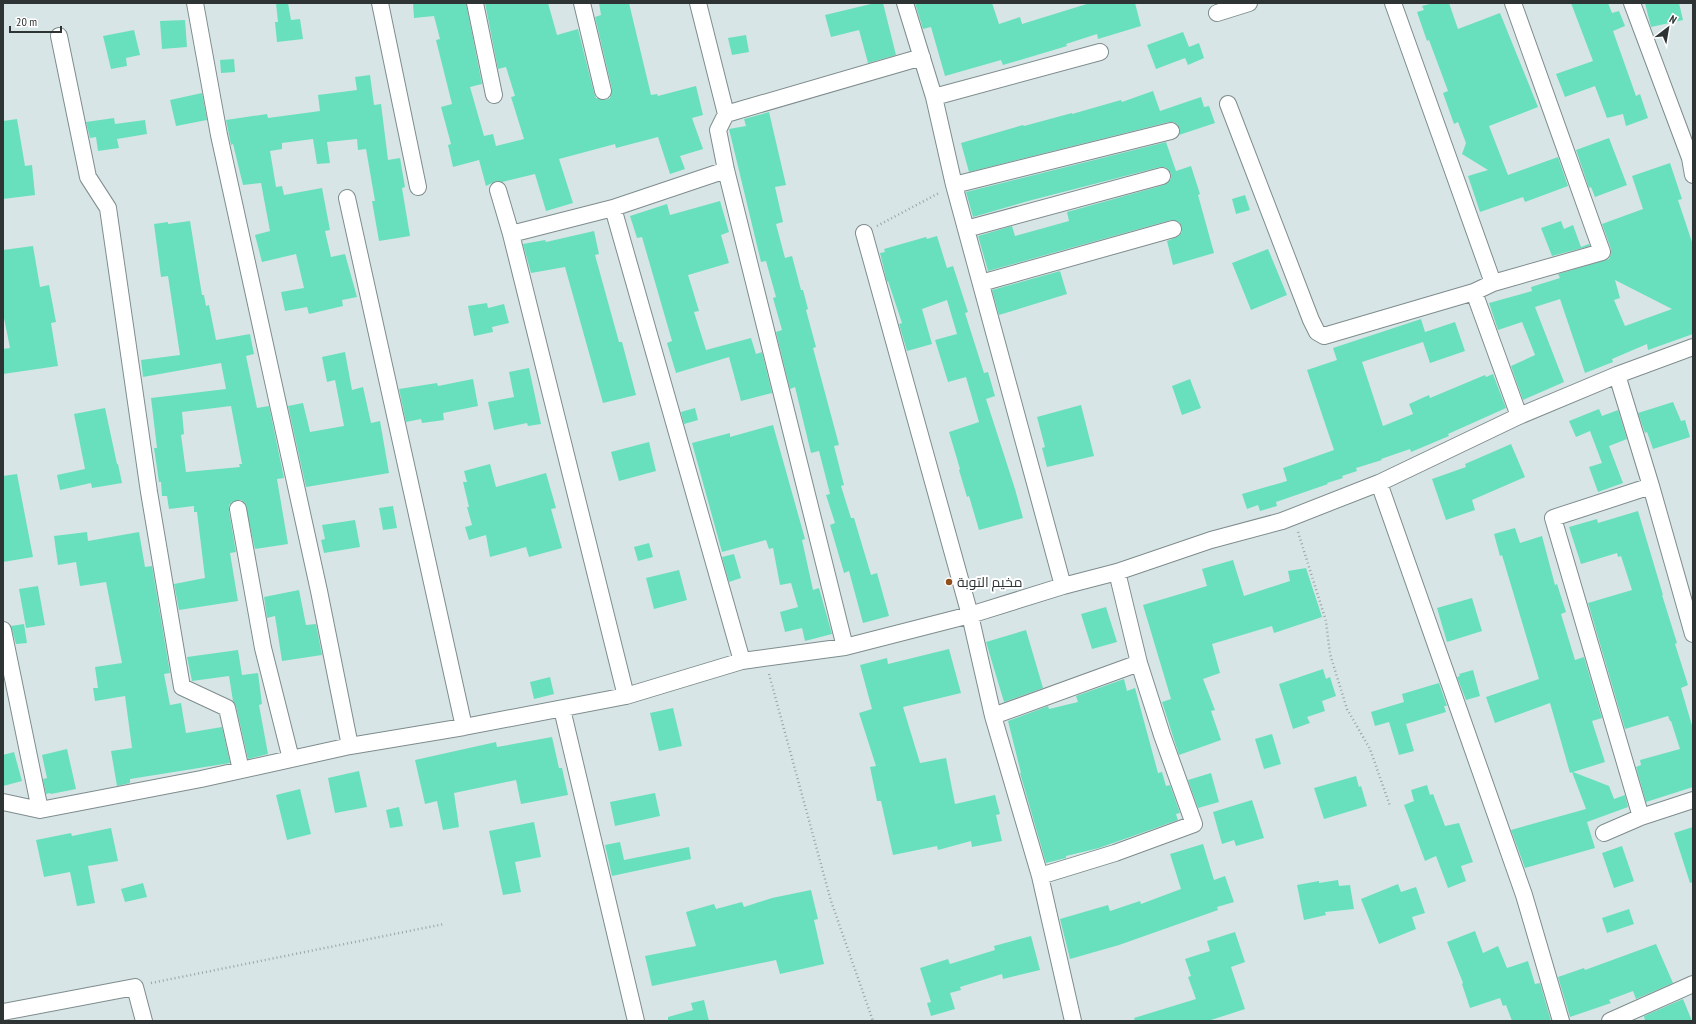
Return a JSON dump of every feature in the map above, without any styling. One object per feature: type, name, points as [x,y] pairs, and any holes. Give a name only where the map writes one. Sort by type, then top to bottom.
[{"type":"street","points":[[195,3],[219,135],[317,583],[350,746]]},
{"type":"street","points":[[380,3],[418,187]]},
{"type":"street","points":[[475,3],[494,94]]},
{"type":"street","points":[[582,3],[603,91]]},
{"type":"street","points":[[698,3],[726,114],[718,130],[726,170],[845,647]]},
{"type":"street","points":[[905,3],[934,97],[954,185],[1063,586]]},
{"type":"street","points":[[1217,13],[1249,3]]},
{"type":"street","points":[[1393,3],[1493,283]]},
{"type":"street","points":[[1228,104],[1317,332],[1324,336],[1474,292],[1493,283],[1602,252],[1513,3]]},
{"type":"street","points":[[1632,3],[1690,158],[1693,175]]},
{"type":"street","points":[[59,36],[88,177],[108,208],[149,492],[182,687],[227,708],[241,770]]},
{"type":"street","points":[[934,97],[1100,52]]},
{"type":"street","points":[[726,114],[922,57]]},
{"type":"street","points":[[954,185],[1171,132]]},
{"type":"street","points":[[512,234],[613,208],[726,170]]},
{"type":"street","points":[[966,229],[1162,176]]},
{"type":"street","points":[[498,190],[512,234],[626,696]]},
{"type":"street","points":[[347,198],[464,727]]},
{"type":"street","points":[[613,208],[742,661]]},
{"type":"street","points":[[981,283],[1173,228]]},
{"type":"street","points":[[864,233],[970,615],[993,716],[1040,876],[1073,1021]]},
{"type":"street","points":[[1474,292],[1519,416]]},
{"type":"street","points":[[3,802],[40,810],[241,770],[350,746],[464,727],[626,696],[742,661],[845,647],[970,615],[1063,586],[1118,572],[1211,540],[1293,516],[1379,482],[1519,416],[1617,375],[1693,347]]},
{"type":"street","points":[[1617,375],[1651,486],[1693,634]]},
{"type":"street","points":[[1379,482],[1524,895],[1561,1021]]},
{"type":"street","points":[[1641,817],[1553,518],[1651,486]]},
{"type":"street","points":[[238,509],[263,648],[291,759]]},
{"type":"street","points":[[1040,876],[1115,853],[1194,824],[1162,735],[1139,664],[1118,572]]},
{"type":"street","points":[[3,630],[40,810]]},
{"type":"street","points":[[993,716],[1139,664]]},
{"type":"street","points":[[562,708],[636,1021]]},
{"type":"street","points":[[1604,833],[1641,817],[1693,800]]},
{"type":"street","points":[[1610,1021],[1693,984]]},
{"type":"street","points":[[3,1012],[135,986],[144,1021]]},
{"type":"path","points":[[864,233],[954,185]]},
{"type":"path","points":[[1293,516],[1326,621],[1330,654],[1347,709],[1370,749],[1390,806]]},
{"type":"path","points":[[765,658],[830,901],[873,1021]]},
{"type":"path","points":[[135,986],[444,924]]},
{"type":"building","points":[[276,3],[288,3],[291,20],[300,19],[303,39],[277,42],[275,22],[278,22]]},
{"type":"building","points":[[413,3],[466,3],[482,84],[470,87],[484,136],[493,134],[496,146],[524,139],[511,97],[515,96],[506,67],[498,69],[485,3],[548,3],[557,35],[578,29],[594,93],[596,98],[605,100],[610,98],[612,89],[595,17],[601,15],[599,3],[629,3],[651,95],[657,94],[658,96],[696,86],[703,115],[692,118],[703,149],[680,156],[685,169],[670,174],[658,137],[616,148],[615,144],[559,159],[573,203],[546,211],[535,174],[502,182],[496,181],[486,186],[479,160],[453,167],[448,145],[451,144],[441,107],[452,104],[436,40],[440,39],[434,16],[414,18]]},
{"type":"building","points":[[875,3],[883,3],[896,55],[868,63],[859,30],[831,37],[825,15]]},
{"type":"building","points":[[915,3],[992,3],[999,24],[1020,17],[1022,24],[1090,3],[1135,3],[1141,26],[1098,39],[1097,34],[1066,44],[1067,46],[1003,65],[1001,60],[945,76],[931,27],[923,29]]},
{"type":"building","points":[[1433,3],[1449,3],[1458,29],[1500,13],[1538,107],[1489,126],[1508,175],[1558,157],[1568,186],[1525,202],[1523,197],[1480,212],[1468,176],[1488,170],[1462,154],[1466,143],[1458,122],[1454,124],[1443,93],[1448,91],[1429,40],[1427,41],[1417,12],[1424,10],[1422,6]]},
{"type":"building","points":[[1571,3],[1608,3],[1612,13],[1619,11],[1625,26],[1613,31],[1636,96],[1640,94],[1648,118],[1626,126],[1623,114],[1607,118],[1595,86],[1565,97],[1556,74],[1593,61]]},
{"type":"building","points":[[1645,3],[1679,3],[1683,20],[1651,27]]},
{"type":"building","points":[[185,20],[187,47],[162,49],[160,21]]},
{"type":"building","points":[[134,30],[140,55],[126,58],[127,66],[111,69],[103,36]]},
{"type":"building","points":[[1183,32],[1189,47],[1199,43],[1204,58],[1188,65],[1185,58],[1156,69],[1147,45]]},
{"type":"building","points":[[746,35],[749,52],[732,55],[728,38]]},
{"type":"building","points":[[234,59],[235,72],[221,73],[220,60]]},
{"type":"building","points":[[370,75],[374,105],[381,104],[388,160],[400,158],[405,187],[402,188],[410,236],[379,241],[372,201],[375,201],[366,149],[358,150],[357,139],[327,142],[330,163],[317,164],[313,139],[282,143],[282,149],[270,151],[276,187],[282,186],[284,195],[322,188],[330,230],[325,231],[331,257],[345,254],[357,297],[342,300],[343,306],[309,314],[307,307],[285,311],[281,292],[304,288],[296,254],[262,262],[255,235],[270,231],[261,183],[243,185],[233,144],[231,145],[226,120],[267,114],[268,118],[320,111],[318,95],[357,90],[355,77]]},
{"type":"building","points":[[1153,91],[1160,111],[1201,97],[1204,107],[1209,106],[1215,123],[1179,135],[1180,129],[1178,125],[1174,122],[1169,122],[969,172],[961,143],[1023,125],[1072,114],[1121,100],[1122,102]]},
{"type":"building","points":[[202,93],[207,120],[176,126],[170,100]]},
{"type":"building","points":[[769,112],[786,185],[775,187],[783,222],[776,224],[785,258],[792,256],[801,290],[803,290],[808,309],[806,310],[816,347],[813,348],[839,445],[834,446],[844,485],[841,486],[851,518],[854,518],[871,575],[877,573],[889,616],[863,623],[849,571],[844,573],[830,525],[835,523],[826,495],[830,494],[819,451],[811,453],[795,387],[790,389],[776,332],[782,330],[773,298],[776,297],[766,261],[761,262],[729,129],[746,126],[744,119]]},
{"type":"building","points":[[114,118],[115,124],[145,120],[147,134],[117,139],[119,148],[98,151],[96,137],[90,138],[86,122]]},
{"type":"building","points":[[17,119],[25,166],[32,165],[35,195],[3,199],[3,121]]},
{"type":"building","points":[[1609,138],[1627,185],[1595,197],[1591,187],[1589,188],[1576,150]]},
{"type":"building","points":[[1166,142],[1176,171],[1191,166],[1200,194],[1198,195],[1214,253],[1173,265],[1167,241],[1179,236],[1182,232],[1182,227],[1179,222],[1171,220],[988,271],[978,236],[1012,226],[1015,236],[1069,221],[1067,212],[1164,185],[1171,179],[1171,173],[1165,167],[1160,167],[973,217],[966,192]]},
{"type":"building","points":[[1670,163],[1682,199],[1678,200],[1693,245],[1693,334],[1648,350],[1647,344],[1612,359],[1613,362],[1585,373],[1560,299],[1535,307],[1564,382],[1523,400],[1511,366],[1535,355],[1522,322],[1498,330],[1489,303],[1532,291],[1531,287],[1560,278],[1558,274],[1609,259],[1611,249],[1602,224],[1643,209],[1632,176]],"holes":[[[1615,280],[1672,309],[1625,326],[1614,300],[1620,298]]]},
{"type":"building","points":[[1245,195],[1250,210],[1236,214],[1232,199]]},
{"type":"building","points":[[720,201],[729,232],[721,235],[729,263],[688,275],[699,311],[694,312],[706,350],[751,338],[756,354],[762,352],[772,393],[741,401],[729,357],[676,373],[667,343],[672,341],[642,237],[637,238],[630,216],[667,204],[670,215]]},
{"type":"building","points":[[190,221],[202,295],[204,295],[206,306],[209,305],[216,340],[250,334],[254,354],[246,356],[257,408],[269,406],[284,478],[277,479],[288,544],[255,549],[245,503],[241,500],[232,502],[229,505],[229,511],[236,552],[230,553],[238,601],[179,610],[174,584],[205,578],[197,512],[194,512],[194,506],[169,509],[167,496],[162,496],[161,482],[159,482],[154,448],[157,448],[151,398],[226,389],[221,363],[143,377],[141,360],[180,355],[168,276],[161,277],[154,224],[168,222],[168,224]],"holes":[[[231,406],[242,464],[239,464],[240,467],[186,472],[181,435],[184,434],[182,412]]]},
{"type":"building","points":[[1561,221],[1564,229],[1573,225],[1581,247],[1589,244],[1590,246],[1552,256],[1541,228]]},
{"type":"building","points":[[594,231],[599,254],[595,255],[619,342],[622,342],[636,395],[603,403],[565,267],[531,273],[523,244],[545,240],[546,242]]},
{"type":"building","points":[[937,236],[947,268],[953,266],[968,312],[965,313],[984,373],[988,372],[995,396],[986,399],[1023,518],[979,530],[969,496],[967,497],[949,432],[979,422],[966,377],[948,382],[935,340],[957,334],[947,300],[922,309],[932,344],[907,351],[899,324],[902,323],[888,281],[887,282],[880,253],[885,252],[884,249],[926,237],[927,239]]},
{"type":"building","points":[[33,246],[40,287],[49,285],[56,322],[51,323],[58,366],[3,374],[3,349],[10,348],[3,313],[3,250]]},
{"type":"building","points":[[1268,249],[1287,295],[1251,310],[1232,263]]},
{"type":"building","points":[[1060,271],[1067,294],[999,315],[992,290]]},
{"type":"building","points":[[487,303],[488,308],[504,304],[509,323],[492,327],[493,332],[474,336],[468,306]]},
{"type":"building","points":[[1421,319],[1425,332],[1455,322],[1465,351],[1430,363],[1423,342],[1362,362],[1383,426],[1413,414],[1409,404],[1429,395],[1430,398],[1485,375],[1486,377],[1493,374],[1506,408],[1448,434],[1449,436],[1411,452],[1410,449],[1356,468],[1357,471],[1342,476],[1343,478],[1276,502],[1277,506],[1260,511],[1258,505],[1247,509],[1242,494],[1287,481],[1283,468],[1334,450],[1307,370],[1337,360],[1333,348]]},
{"type":"building","points":[[345,352],[352,390],[363,387],[371,423],[380,421],[389,473],[306,487],[288,406],[303,403],[310,432],[344,426],[335,380],[327,382],[322,357]]},
{"type":"building","points":[[529,368],[541,424],[528,426],[527,423],[494,430],[488,402],[514,397],[509,372]]},
{"type":"building","points":[[473,379],[478,406],[443,413],[444,420],[422,423],[421,419],[406,422],[399,389],[437,383],[438,386]]},
{"type":"building","points":[[1190,379],[1201,408],[1182,415],[1172,386]]},
{"type":"building","points":[[1673,402],[1681,421],[1685,420],[1690,437],[1653,449],[1647,432],[1645,433],[1638,413]]},
{"type":"building","points":[[1081,405],[1094,456],[1047,467],[1042,448],[1045,447],[1037,417]]},
{"type":"building","points":[[105,408],[122,483],[92,488],[91,483],[60,490],[57,475],[85,469],[74,414]]},
{"type":"building","points":[[695,408],[698,420],[684,424],[681,412]]},
{"type":"building","points":[[1599,409],[1602,416],[1618,410],[1627,439],[1609,446],[1623,483],[1598,492],[1589,467],[1602,463],[1590,431],[1576,437],[1569,421]]},
{"type":"building","points":[[773,425],[805,539],[802,540],[813,590],[819,588],[832,634],[805,641],[802,628],[785,632],[780,612],[798,607],[791,583],[780,585],[773,548],[769,549],[766,540],[722,552],[692,443],[730,433],[730,437]]},
{"type":"building","points":[[649,442],[656,471],[619,481],[611,452]]},
{"type":"building","points":[[1511,444],[1525,477],[1472,500],[1475,510],[1446,520],[1432,479],[1466,467],[1465,464]]},
{"type":"building","points":[[490,464],[496,487],[546,473],[556,508],[551,509],[562,548],[529,557],[526,547],[490,557],[486,535],[469,540],[465,527],[472,525],[467,507],[469,507],[463,482],[467,482],[464,471]]},
{"type":"building","points":[[17,474],[33,557],[3,562],[3,476]]},
{"type":"building","points":[[393,506],[397,528],[383,530],[379,508]]},
{"type":"building","points":[[1638,511],[1688,685],[1681,688],[1693,729],[1693,787],[1646,802],[1636,767],[1641,765],[1640,760],[1680,749],[1668,716],[1625,729],[1588,603],[1632,590],[1621,556],[1618,557],[1617,553],[1581,564],[1569,527],[1597,519],[1598,523]]},
{"type":"building","points":[[355,520],[360,547],[324,553],[321,540],[325,539],[322,525]]},
{"type":"building","points":[[1515,528],[1520,543],[1542,536],[1555,585],[1557,584],[1566,612],[1561,614],[1575,660],[1584,657],[1602,718],[1592,721],[1605,762],[1573,772],[1609,786],[1614,799],[1625,795],[1628,807],[1587,822],[1595,848],[1525,868],[1511,830],[1586,809],[1572,772],[1570,773],[1550,703],[1495,723],[1486,697],[1539,679],[1502,555],[1500,556],[1494,534]]},
{"type":"building","points":[[87,532],[88,541],[139,532],[145,567],[152,566],[170,673],[164,674],[170,705],[181,703],[186,733],[222,727],[230,763],[130,779],[130,783],[117,786],[111,751],[132,748],[125,696],[95,701],[93,688],[98,688],[95,667],[122,663],[106,582],[80,586],[76,562],[58,565],[54,536]]},
{"type":"building","points":[[649,543],[653,557],[638,561],[634,547]]},
{"type":"building","points":[[734,554],[741,578],[729,582],[722,557]]},
{"type":"building","points":[[1233,560],[1244,596],[1290,581],[1288,571],[1306,568],[1322,617],[1274,633],[1272,626],[1212,644],[1220,673],[1203,679],[1215,710],[1211,711],[1221,740],[1179,755],[1162,702],[1171,699],[1143,605],[1207,586],[1202,569]]},
{"type":"building","points":[[679,570],[687,600],[654,609],[646,578]]},
{"type":"building","points":[[38,586],[45,625],[26,628],[19,589]]},
{"type":"building","points":[[299,590],[306,625],[316,624],[322,655],[282,661],[275,616],[267,618],[264,597]]},
{"type":"building","points":[[1472,598],[1482,631],[1447,642],[1437,608]]},
{"type":"building","points":[[1106,607],[1117,642],[1092,649],[1081,614]]},
{"type":"building","points":[[24,624],[27,643],[16,644],[11,626]]},
{"type":"building","points":[[1026,630],[1043,688],[1004,702],[986,642]]},
{"type":"building","points":[[949,649],[961,693],[903,707],[920,763],[946,758],[955,804],[995,795],[1000,814],[996,815],[1002,841],[972,847],[971,841],[938,850],[937,846],[893,855],[881,801],[877,801],[870,767],[876,766],[859,713],[872,709],[860,665],[887,658],[888,664]]},
{"type":"building","points":[[238,650],[242,675],[258,673],[262,704],[259,705],[268,754],[248,759],[236,706],[233,701],[229,676],[192,681],[187,657]]},
{"type":"building","points":[[1323,669],[1326,679],[1330,677],[1336,696],[1322,701],[1325,711],[1307,717],[1310,723],[1293,729],[1279,684]]},
{"type":"building","points":[[1473,670],[1480,696],[1466,700],[1457,677],[1460,676],[1459,674]]},
{"type":"building","points":[[550,677],[554,694],[534,699],[530,682]]},
{"type":"building","points":[[1124,679],[1127,691],[1135,688],[1158,773],[1162,772],[1166,786],[1170,785],[1180,813],[1176,814],[1178,820],[1099,848],[1066,856],[1066,858],[1046,863],[1020,773],[1008,721],[1048,706],[1049,709],[1078,702],[1076,696]]},
{"type":"building","points":[[1439,683],[1447,706],[1444,706],[1446,712],[1406,724],[1414,751],[1399,755],[1389,722],[1375,726],[1371,712],[1404,702],[1402,694]]},
{"type":"building","points":[[673,708],[682,746],[659,751],[650,713]]},
{"type":"building","points":[[1272,734],[1281,764],[1264,769],[1255,739]]},
{"type":"building","points":[[552,737],[559,768],[562,768],[568,795],[521,804],[516,780],[454,793],[459,827],[443,830],[437,801],[425,804],[415,760],[496,742],[497,747]]},
{"type":"building","points":[[67,749],[76,789],[46,794],[43,779],[47,778],[42,755]]},
{"type":"building","points":[[14,752],[22,781],[3,786],[3,755]]},
{"type":"building","points":[[359,771],[367,807],[335,813],[328,778]]},
{"type":"building","points":[[1211,773],[1219,802],[1198,808],[1188,780]]},
{"type":"building","points":[[1356,776],[1359,787],[1361,786],[1367,806],[1324,819],[1314,788]]},
{"type":"building","points":[[1427,785],[1430,795],[1433,794],[1445,826],[1459,823],[1473,862],[1461,866],[1466,881],[1448,888],[1436,856],[1425,861],[1404,805],[1414,801],[1411,790]]},
{"type":"building","points":[[300,789],[311,834],[287,840],[276,795]]},
{"type":"building","points":[[655,793],[660,816],[615,826],[610,802]]},
{"type":"building","points":[[1252,800],[1264,838],[1236,846],[1234,840],[1222,844],[1213,812]]},
{"type":"building","points":[[399,807],[403,826],[390,828],[386,810]]},
{"type":"building","points":[[534,822],[541,857],[515,862],[521,892],[503,895],[489,831]]},
{"type":"building","points":[[1693,827],[1693,882],[1690,883],[1674,833]]},
{"type":"building","points":[[111,828],[118,861],[88,866],[95,903],[77,906],[70,872],[44,877],[36,840],[71,833],[72,836]]},
{"type":"building","points":[[620,842],[624,860],[689,847],[691,859],[612,876],[605,845]]},
{"type":"building","points":[[1203,844],[1214,880],[1225,876],[1234,902],[1217,907],[1218,910],[1119,945],[1070,959],[1060,919],[1108,905],[1110,911],[1140,901],[1141,904],[1181,889],[1170,854]]},
{"type":"building","points":[[1622,846],[1634,881],[1614,888],[1602,853]]},
{"type":"building","points":[[1338,880],[1339,886],[1350,885],[1354,909],[1325,912],[1326,915],[1304,920],[1297,885],[1319,881],[1319,883]]},
{"type":"building","points":[[143,883],[147,897],[125,902],[121,889]]},
{"type":"building","points":[[1398,884],[1401,892],[1416,887],[1425,913],[1412,917],[1416,929],[1379,944],[1361,899]]},
{"type":"building","points":[[811,890],[818,919],[814,920],[824,964],[780,974],[776,960],[652,986],[645,956],[696,946],[686,912],[714,904],[716,909],[742,902],[744,907],[772,898]]},
{"type":"building","points":[[1629,909],[1634,924],[1607,933],[1602,918]]},
{"type":"building","points":[[1475,931],[1483,953],[1498,946],[1507,968],[1528,961],[1535,984],[1540,983],[1551,1021],[1512,1021],[1506,1005],[1503,1006],[1500,998],[1470,1008],[1462,984],[1463,983],[1447,942]]},
{"type":"building","points":[[1235,932],[1245,962],[1231,967],[1245,1009],[1208,1021],[1135,1021],[1134,1018],[1196,999],[1188,977],[1191,976],[1185,959],[1210,951],[1207,941]]},
{"type":"building","points":[[1031,936],[1040,970],[1003,979],[1002,974],[960,987],[961,990],[950,993],[955,1009],[931,1016],[927,1003],[931,1002],[920,968],[948,959],[950,964],[995,950],[994,946]]},
{"type":"building","points":[[1656,944],[1673,983],[1636,999],[1633,991],[1609,1000],[1611,1003],[1570,1017],[1558,977],[1584,968],[1585,970]]},
{"type":"building","points":[[1683,999],[1692,1021],[1645,1021],[1644,1016]]},
{"type":"building","points":[[704,1000],[709,1021],[668,1021],[668,1017],[693,1010],[691,1003]]},
{"type":"place","name":"مخيم التوبة","points":[[949,582]]}]
